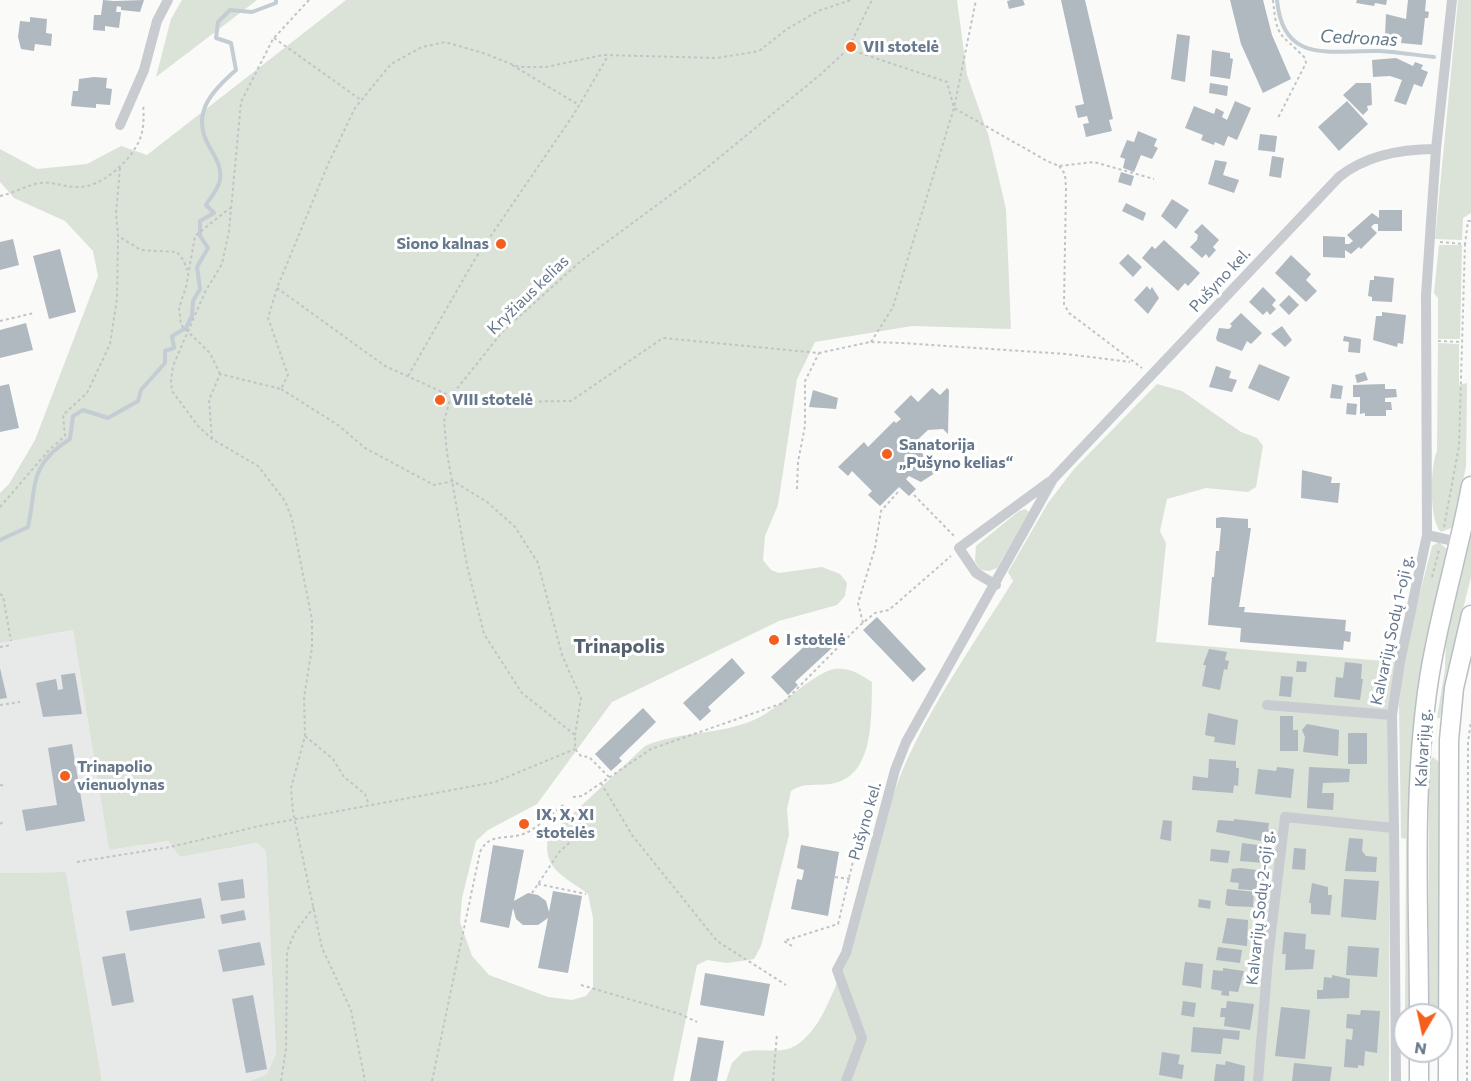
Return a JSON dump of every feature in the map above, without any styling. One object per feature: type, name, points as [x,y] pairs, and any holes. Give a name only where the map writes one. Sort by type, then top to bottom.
[{"type":"main road","name":"Kalvarijų g.","points":[[1419,1003],[1422,739],[1436,640],[1471,486]]},
{"type":"main road","name":"Kalvarijų g.","points":[[1448,1081],[1449,740],[1454,688],[1471,615]]},
{"type":"main road","points":[[1422,739],[1449,740]]},
{"type":"main road","points":[[1419,1063],[1419,1081]]},
{"type":"street","points":[[120,125],[144,70],[157,21],[168,0]]},
{"type":"street","points":[[1427,535],[1426,295],[1436,149],[1452,0]]},
{"type":"street","name":"Pušyno kel.","points":[[961,547],[1053,479],[1351,167],[1382,156],[1414,149],[1436,149]]},
{"type":"street","name":"Pušyno kel.","points":[[846,1081],[862,1038],[837,970],[846,953],[863,881],[895,770],[906,742],[996,585],[1053,479]]},
{"type":"street","name":"Kalvarijų Sodų 1-oji g.","points":[[1268,705],[1392,715],[1400,662],[1427,535],[1458,542]]},
{"type":"street","points":[[961,547],[976,573],[996,585]]},
{"type":"street","points":[[1392,715],[1396,1081]]},
{"type":"street","name":"Kalvarijų Sodų 2-oji g.","points":[[1258,1081],[1268,958],[1285,816],[1394,828]]},
{"type":"path","points":[[309,0],[274,38],[241,102],[229,231],[222,264],[186,331],[173,366],[172,390],[198,426],[212,439],[258,466],[285,501],[292,519],[312,620],[312,658],[304,697],[305,736],[291,788],[295,819],[322,948],[351,1010],[365,1081]]},
{"type":"path","points":[[281,389],[288,375],[268,318],[277,288],[328,162],[361,100],[391,64],[422,46],[445,42],[519,67],[546,67],[579,58],[609,55],[717,58],[759,51],[787,29],[818,11],[851,0]]},
{"type":"path","name":"Kryžiaus kelias","points":[[575,735],[522,693],[484,634],[467,565],[444,421],[451,396],[503,331],[580,261],[711,165],[848,49],[872,0]]},
{"type":"path","points":[[870,342],[893,307],[954,108],[976,0]]},
{"type":"path","points":[[1273,0],[1275,26],[1279,34],[1305,58],[1306,63],[1278,118]]},
{"type":"path","points":[[274,38],[361,100]]},
{"type":"path","points":[[848,49],[947,82],[954,108],[1059,166],[1065,174],[1066,188],[1064,304],[1069,313],[1131,362],[1152,374]]},
{"type":"path","points":[[408,376],[475,260],[579,105],[609,55]]},
{"type":"path","points":[[505,61],[579,105]]},
{"type":"path","points":[[0,196],[22,187],[42,183],[82,187],[95,184],[120,167],[137,147],[142,135],[143,110],[138,84]]},
{"type":"path","points":[[1059,166],[1094,162],[1154,179]]},
{"type":"path","points":[[0,507],[49,450],[65,436],[63,415],[87,393],[110,344],[117,299],[116,213],[120,167]]},
{"type":"path","points":[[212,439],[209,400],[220,374],[210,353],[186,331],[180,321],[179,308],[186,287],[195,236],[230,208]]},
{"type":"path","points":[[1438,242],[1465,244],[1468,221],[1471,221]]},
{"type":"path","points":[[118,236],[141,250],[177,252],[184,261],[187,273]]},
{"type":"path","points":[[277,288],[385,366],[451,396],[496,402],[571,401],[663,338],[819,353],[870,342],[1066,354],[1131,362]]},
{"type":"path","points":[[0,321],[34,313]]},
{"type":"path","points":[[1426,340],[1462,342]]},
{"type":"path","points":[[797,489],[798,462],[805,426],[805,381],[819,353]]},
{"type":"path","points":[[220,374],[281,389],[338,425],[365,448],[434,485],[453,481],[487,502],[515,527],[538,563],[562,656],[581,698],[575,749],[581,756],[589,757],[609,777]]},
{"type":"path","points":[[863,623],[858,603],[877,537],[881,511],[898,492]]},
{"type":"path","points":[[573,797],[582,796],[651,749],[783,703],[863,623],[875,613],[889,610],[961,547],[914,495]]},
{"type":"path","points":[[0,594],[3,596],[11,643],[0,647]]},
{"type":"path","points":[[0,705],[20,702]]},
{"type":"path","points":[[1467,1081],[1468,782],[1471,721]]},
{"type":"path","points":[[305,736],[333,759],[344,777],[365,794],[369,805]]},
{"type":"path","points":[[77,862],[170,848],[295,819],[495,782],[575,749]]},
{"type":"path","points":[[1468,782],[1471,787]]},
{"type":"path","points":[[601,783],[632,835],[717,941],[786,985]]},
{"type":"path","points":[[0,785],[5,786]]},
{"type":"path","points":[[792,946],[784,941],[838,924],[867,803]]},
{"type":"path","points":[[432,1081],[480,852],[484,843],[491,838],[529,831],[565,804]]},
{"type":"path","points":[[0,824],[5,821]]},
{"type":"path","points":[[532,893],[560,851],[578,835]]},
{"type":"path","points":[[835,877],[863,881]]},
{"type":"path","points":[[538,884],[586,894]]},
{"type":"path","points":[[280,1081],[286,1049],[287,951],[295,932],[314,907]]},
{"type":"path","points":[[581,985],[680,1014],[697,1022]]},
{"type":"path","points":[[773,1081],[777,1034]]},
{"type":"shaded area","points":[[182,0],[257,0],[156,77],[171,19]]},
{"type":"shaded area","points":[[346,0],[957,0],[967,75],[989,137],[1006,209],[1011,329],[912,326],[815,342],[797,379],[778,505],[765,536],[763,560],[771,570],[779,573],[822,567],[840,574],[847,583],[845,596],[837,605],[779,621],[612,702],[537,804],[488,830],[476,841],[462,898],[460,922],[472,956],[489,975],[548,997],[572,1000],[586,996],[593,987],[593,918],[588,894],[564,877],[552,865],[548,857],[548,837],[645,746],[673,737],[746,723],[768,712],[818,676],[834,669],[849,670],[872,682],[868,744],[855,770],[845,779],[830,784],[805,785],[791,791],[787,809],[789,835],[761,946],[754,959],[727,963],[707,960],[697,965],[673,1081],[250,1081],[267,1074],[276,1054],[266,851],[257,843],[180,857],[169,841],[109,850],[73,630],[0,643],[0,493],[9,484],[35,440],[98,276],[93,251],[65,221],[14,198],[0,182],[0,149],[37,169],[87,164],[121,146],[147,155]]},
{"type":"shaded area","points":[[1458,0],[1471,0],[1471,213],[1463,218],[1462,240],[1435,239]]},
{"type":"shaded area","points":[[1439,245],[1462,245],[1460,339],[1438,339],[1438,298],[1434,293]]},
{"type":"shaded area","points":[[1438,343],[1459,344],[1459,385],[1467,383],[1466,466],[1454,527],[1441,532],[1434,517],[1432,493],[1433,468],[1437,451]]},
{"type":"shaded area","points":[[1157,384],[1182,391],[1241,432],[1257,438],[1263,446],[1256,487],[1248,492],[1206,488],[1167,499],[1160,531],[1166,543],[1156,642],[1396,662],[1390,720],[1389,1081],[726,1081],[732,1063],[743,1052],[789,1049],[803,1040],[817,1023],[845,963],[884,824],[914,744],[955,673],[1013,581],[1008,572],[1048,503],[1074,469]]},
{"type":"shaded area","points":[[1025,509],[1029,512],[997,568],[989,571],[980,570],[975,561],[976,546],[1019,511]]},
{"type":"shaded area","points":[[1471,528],[1471,577],[1449,665],[1440,718],[1437,718],[1445,669],[1446,633]]},
{"type":"shaded area","points":[[1439,542],[1448,550],[1428,634],[1417,699],[1412,1003],[1405,1003],[1406,839],[1401,838],[1399,704],[1405,651],[1432,546]]},
{"type":"shaded area","points":[[73,630],[109,850],[170,841],[180,857],[258,843],[266,851],[276,1054],[267,1074],[250,1081],[102,1081],[66,872],[0,873],[0,643]]},
{"type":"shaded area","points":[[1433,757],[1439,762],[1439,1003],[1428,1003],[1429,762]]},
{"type":"shaded area","points":[[66,872],[102,1081],[0,1081],[0,873]]},
{"type":"building","points":[[103,0],[144,0],[140,12],[121,10],[121,7],[117,6],[116,12],[121,12],[119,28],[105,26],[105,31],[93,30],[94,15],[101,15]]},
{"type":"building","points":[[1023,0],[1025,5],[1009,9],[1007,1]]},
{"type":"building","points":[[1061,0],[1085,0],[1113,119],[1109,120],[1112,131],[1086,137],[1083,124],[1089,123],[1087,116],[1078,118],[1075,106],[1084,104]]},
{"type":"building","points":[[1230,0],[1263,0],[1272,35],[1291,79],[1263,93],[1241,44]]},
{"type":"building","points":[[1357,0],[1387,0],[1386,5],[1375,3],[1374,6],[1356,3]]},
{"type":"building","points":[[1408,0],[1426,0],[1425,11],[1429,12],[1428,18],[1425,18],[1422,45],[1401,43],[1402,37],[1385,35],[1386,14],[1406,19]]},
{"type":"building","points":[[30,17],[47,19],[46,33],[52,34],[51,46],[35,44],[34,51],[21,49],[18,37],[20,21],[30,22]]},
{"type":"building","points":[[1177,34],[1190,36],[1185,82],[1171,79]]},
{"type":"building","points":[[1212,50],[1230,53],[1230,58],[1233,59],[1230,79],[1210,76]]},
{"type":"building","points":[[1396,58],[1413,66],[1415,62],[1423,65],[1421,69],[1428,72],[1422,87],[1414,84],[1406,105],[1394,101],[1402,80],[1390,76],[1373,77],[1372,60]]},
{"type":"building","points":[[107,78],[106,88],[112,89],[110,105],[96,104],[96,108],[71,106],[73,91],[78,91],[79,79]]},
{"type":"building","points":[[1210,83],[1228,86],[1227,96],[1209,93]]},
{"type":"building","points":[[1356,83],[1371,83],[1372,105],[1367,106],[1368,110],[1363,115],[1343,95]]},
{"type":"building","points":[[1235,101],[1251,108],[1237,140],[1228,136],[1224,146],[1215,142],[1214,145],[1201,140],[1203,135],[1185,128],[1194,106],[1214,114],[1216,108],[1224,112],[1222,117],[1227,120]]},
{"type":"building","points":[[1347,101],[1368,124],[1339,151],[1318,127]]},
{"type":"building","points":[[1138,131],[1157,139],[1154,146],[1158,148],[1152,159],[1141,155],[1134,172],[1123,168],[1125,159],[1120,157],[1127,140],[1134,142]]},
{"type":"building","points":[[1260,134],[1277,136],[1275,152],[1258,150]]},
{"type":"building","points":[[1272,156],[1284,158],[1281,178],[1269,176]]},
{"type":"building","points":[[1215,160],[1227,162],[1223,175],[1239,180],[1234,193],[1208,184]]},
{"type":"building","points":[[1121,172],[1134,176],[1131,186],[1118,182]]},
{"type":"building","points":[[1172,199],[1189,210],[1176,229],[1161,216]]},
{"type":"building","points":[[1126,203],[1146,213],[1143,221],[1122,211]]},
{"type":"building","points":[[1379,210],[1402,210],[1402,231],[1378,231],[1378,224],[1374,224],[1371,227],[1377,233],[1361,249],[1359,247],[1351,254],[1345,250],[1345,258],[1323,257],[1323,236],[1345,237],[1345,244],[1349,244],[1353,241],[1347,235],[1372,213],[1379,218]]},
{"type":"building","points":[[1202,224],[1219,240],[1213,247],[1216,250],[1209,258],[1206,254],[1202,258],[1190,247],[1197,240],[1198,235],[1194,232]]},
{"type":"building","points":[[13,239],[19,265],[0,270],[0,242]]},
{"type":"building","points":[[1164,240],[1200,273],[1188,286],[1185,283],[1178,291],[1142,258],[1152,246],[1155,249]]},
{"type":"building","points":[[60,249],[76,312],[49,319],[33,256]]},
{"type":"building","points":[[1128,254],[1142,267],[1133,277],[1119,263]]},
{"type":"building","points":[[1291,255],[1311,274],[1306,280],[1317,291],[1306,302],[1275,273]]},
{"type":"building","points":[[1374,276],[1394,278],[1392,302],[1372,301],[1372,297],[1368,296],[1370,280],[1374,280]]},
{"type":"building","points":[[1147,286],[1150,290],[1152,287],[1159,298],[1148,314],[1134,300]]},
{"type":"building","points":[[1263,287],[1276,300],[1272,305],[1276,309],[1270,315],[1267,311],[1263,315],[1249,302]]},
{"type":"building","points":[[1289,295],[1299,305],[1289,315],[1279,305]]},
{"type":"building","points":[[1382,312],[1406,315],[1403,344],[1398,343],[1397,347],[1373,340],[1376,316],[1382,316]]},
{"type":"building","points":[[1241,313],[1262,333],[1251,344],[1247,341],[1242,351],[1217,341],[1216,338],[1219,328],[1229,329],[1232,326],[1230,324]]},
{"type":"building","points":[[26,323],[33,350],[0,358],[0,330]]},
{"type":"building","points":[[1282,326],[1292,340],[1285,347],[1271,334]]},
{"type":"building","points":[[1344,336],[1361,339],[1360,353],[1348,352],[1349,342],[1343,341]]},
{"type":"building","points":[[1259,364],[1290,377],[1279,401],[1248,388]]},
{"type":"building","points":[[1216,366],[1231,371],[1229,378],[1237,380],[1232,392],[1209,387]]},
{"type":"building","points":[[1365,372],[1368,380],[1357,383],[1355,375]]},
{"type":"building","points":[[9,384],[19,428],[0,432],[0,386]]},
{"type":"building","points":[[1332,384],[1343,386],[1341,399],[1330,398]]},
{"type":"building","points":[[1385,384],[1385,389],[1396,389],[1397,397],[1385,398],[1385,402],[1391,402],[1392,410],[1386,410],[1386,416],[1360,414],[1360,397],[1353,397],[1353,385]]},
{"type":"building","name":"Sanatorija „Pušyno kelias“","points":[[932,388],[940,395],[947,388],[949,390],[948,434],[943,429],[928,430],[913,444],[929,460],[926,464],[935,473],[921,482],[909,476],[906,479],[916,489],[909,496],[899,487],[880,506],[868,495],[872,491],[852,471],[848,476],[838,467],[864,442],[868,447],[894,421],[896,423],[901,419],[894,412],[911,395],[918,402]]},
{"type":"building","points":[[813,390],[838,398],[836,409],[809,407]]},
{"type":"building","points":[[1347,403],[1357,404],[1356,415],[1346,414]]},
{"type":"building","points":[[1302,470],[1332,477],[1331,483],[1340,483],[1338,503],[1301,498]]},
{"type":"building","points":[[1216,518],[1248,519],[1248,528],[1251,528],[1239,607],[1245,607],[1244,612],[1346,620],[1345,631],[1351,632],[1350,642],[1344,641],[1343,650],[1240,642],[1241,628],[1208,625],[1212,577],[1214,577],[1216,551],[1219,551],[1221,528],[1216,528]]},
{"type":"building","points":[[877,617],[926,669],[913,682],[863,630]]},
{"type":"building","points":[[820,632],[833,647],[795,682],[798,685],[788,695],[771,677]]},
{"type":"building","points":[[1209,649],[1227,652],[1225,660],[1229,661],[1227,670],[1224,669],[1220,690],[1202,686],[1206,665],[1203,665]]},
{"type":"building","points":[[732,658],[745,673],[708,707],[711,711],[700,721],[683,703]]},
{"type":"building","points":[[1297,661],[1307,662],[1306,672],[1296,672]]},
{"type":"building","points":[[1345,662],[1362,664],[1361,679],[1363,679],[1360,700],[1334,697],[1336,677],[1343,678]]},
{"type":"building","points":[[0,668],[7,698],[0,699]]},
{"type":"building","points":[[75,673],[82,714],[43,717],[36,683],[56,679],[58,690],[63,689],[61,675]]},
{"type":"building","points":[[1281,676],[1293,677],[1291,697],[1279,696]]},
{"type":"building","points":[[643,708],[656,722],[619,758],[622,761],[611,771],[595,754]]},
{"type":"building","points":[[1208,713],[1238,720],[1235,745],[1214,742],[1215,737],[1205,735]]},
{"type":"building","points":[[1280,716],[1293,716],[1293,730],[1298,730],[1298,751],[1280,751]]},
{"type":"building","points":[[1307,724],[1339,730],[1338,756],[1303,752],[1305,737],[1302,730]]},
{"type":"building","points":[[1348,733],[1367,733],[1367,764],[1348,764]]},
{"type":"building","name":"Trinapolio vienuolynas","points":[[72,744],[85,821],[26,831],[22,810],[57,805],[48,748]]},
{"type":"building","points":[[1209,759],[1236,761],[1236,768],[1239,768],[1238,786],[1234,785],[1233,793],[1192,790],[1193,776],[1208,778]]},
{"type":"building","points":[[1277,767],[1294,769],[1291,798],[1255,794],[1258,769],[1276,771]]},
{"type":"building","points":[[1309,767],[1350,769],[1349,782],[1323,783],[1322,793],[1334,793],[1333,810],[1307,808]]},
{"type":"building","points":[[1234,819],[1269,823],[1268,830],[1273,831],[1271,843],[1216,832],[1218,820],[1234,821]]},
{"type":"building","points":[[1163,820],[1172,821],[1171,841],[1160,839]]},
{"type":"building","points":[[1349,838],[1363,839],[1362,851],[1366,856],[1377,857],[1376,872],[1345,871]]},
{"type":"building","points":[[1242,843],[1265,846],[1263,863],[1240,861]]},
{"type":"building","points":[[493,845],[524,850],[514,901],[528,893],[538,895],[546,901],[549,912],[553,891],[582,896],[568,973],[538,968],[548,918],[538,925],[523,925],[516,919],[513,908],[509,928],[480,922]]},
{"type":"building","points":[[801,845],[839,852],[828,916],[791,909],[797,879],[802,880],[804,870],[797,868]]},
{"type":"building","points":[[1294,848],[1306,849],[1305,870],[1292,869]]},
{"type":"building","points":[[1211,849],[1230,851],[1228,863],[1210,861]]},
{"type":"building","points":[[1232,869],[1265,871],[1262,891],[1238,889],[1239,883],[1230,882]]},
{"type":"building","points":[[243,879],[245,898],[221,901],[218,883]]},
{"type":"building","points":[[1344,879],[1379,881],[1376,920],[1341,917]]},
{"type":"building","points":[[1312,883],[1328,887],[1328,895],[1332,895],[1330,915],[1311,914],[1311,903],[1309,903]]},
{"type":"building","points":[[1227,889],[1254,892],[1253,907],[1225,904]]},
{"type":"building","points":[[201,898],[205,918],[130,931],[126,911]]},
{"type":"building","points":[[1199,899],[1211,901],[1210,909],[1198,907]]},
{"type":"building","points":[[244,910],[246,920],[222,924],[220,915]]},
{"type":"building","points":[[1227,918],[1248,920],[1247,946],[1222,943]]},
{"type":"building","points":[[1284,932],[1306,934],[1305,949],[1315,950],[1313,969],[1285,970],[1286,954],[1282,954]]},
{"type":"building","points":[[260,942],[265,965],[223,972],[218,950]]},
{"type":"building","points":[[1348,946],[1379,948],[1377,977],[1346,975]]},
{"type":"building","points":[[1218,947],[1242,950],[1240,963],[1216,960]]},
{"type":"building","points":[[125,953],[134,1002],[112,1006],[102,957]]},
{"type":"building","points":[[1185,962],[1203,964],[1201,988],[1182,985]]},
{"type":"building","points":[[1223,968],[1244,971],[1238,992],[1229,991],[1229,996],[1221,995],[1222,991],[1211,989],[1213,970],[1223,971]]},
{"type":"building","points":[[705,973],[770,984],[764,1016],[700,1005]]},
{"type":"building","points":[[1332,975],[1350,979],[1349,998],[1317,999],[1317,990],[1323,990],[1324,977],[1332,978]]},
{"type":"building","points":[[253,995],[267,1069],[246,1073],[232,999]]},
{"type":"building","points":[[1183,1001],[1196,1003],[1194,1017],[1181,1015]]},
{"type":"building","points":[[1227,1001],[1254,1004],[1250,1030],[1224,1026],[1225,1017],[1220,1017],[1221,1008],[1226,1008]]},
{"type":"building","points":[[1281,1007],[1310,1010],[1305,1059],[1275,1056]]},
{"type":"building","points":[[1361,1010],[1380,1011],[1377,1053],[1365,1051],[1364,1066],[1344,1067],[1346,1039],[1352,1040],[1353,1029],[1346,1028],[1347,1014],[1360,1015]]},
{"type":"building","points":[[1193,1027],[1240,1031],[1239,1040],[1223,1038],[1221,1054],[1191,1052]]},
{"type":"building","points":[[698,1037],[724,1041],[717,1081],[690,1081]]},
{"type":"building","points":[[1162,1052],[1180,1055],[1178,1064],[1184,1065],[1182,1079],[1159,1075]]},
{"type":"building","points":[[1226,1061],[1245,1066],[1244,1081],[1214,1081],[1216,1064],[1225,1065]]},
{"type":"building","points":[[1294,1063],[1332,1067],[1330,1081],[1292,1081]]},
{"type":"waterway","name":"Cedronas","points":[[0,540],[28,527],[34,488],[41,467],[47,458],[70,439],[73,416],[83,410],[108,418],[138,401],[141,390],[165,363],[165,351],[174,348],[172,336],[186,328],[192,316],[193,301],[200,289],[197,267],[208,248],[200,236],[200,221],[214,213],[206,205],[220,180],[219,166],[204,134],[203,113],[212,94],[236,70],[231,43],[216,38],[218,22],[230,10],[252,12],[276,3],[276,0]]},
{"type":"waterway","name":"Cedronas","points":[[1277,0],[1281,21],[1289,35],[1299,44],[1312,50],[1379,51],[1434,57]]},
{"type":"place","name":"VII stotelė","points":[[851,47]]},
{"type":"place","name":"Siono kalnas","points":[[501,244]]},
{"type":"place","name":"VIII stotelė","points":[[440,400]]},
{"type":"place","name":"Sanatorija „Pušyno kelias“","points":[[887,454]]},
{"type":"place","name":"I stotelė","points":[[774,640]]},
{"type":"place","name":"Trinapolio vienuolynas","points":[[65,776]]},
{"type":"place","name":"IX, X, XI stotelės","points":[[524,824]]},
{"type":"district","name":"Trinapolis","points":[[619,646]]}]
